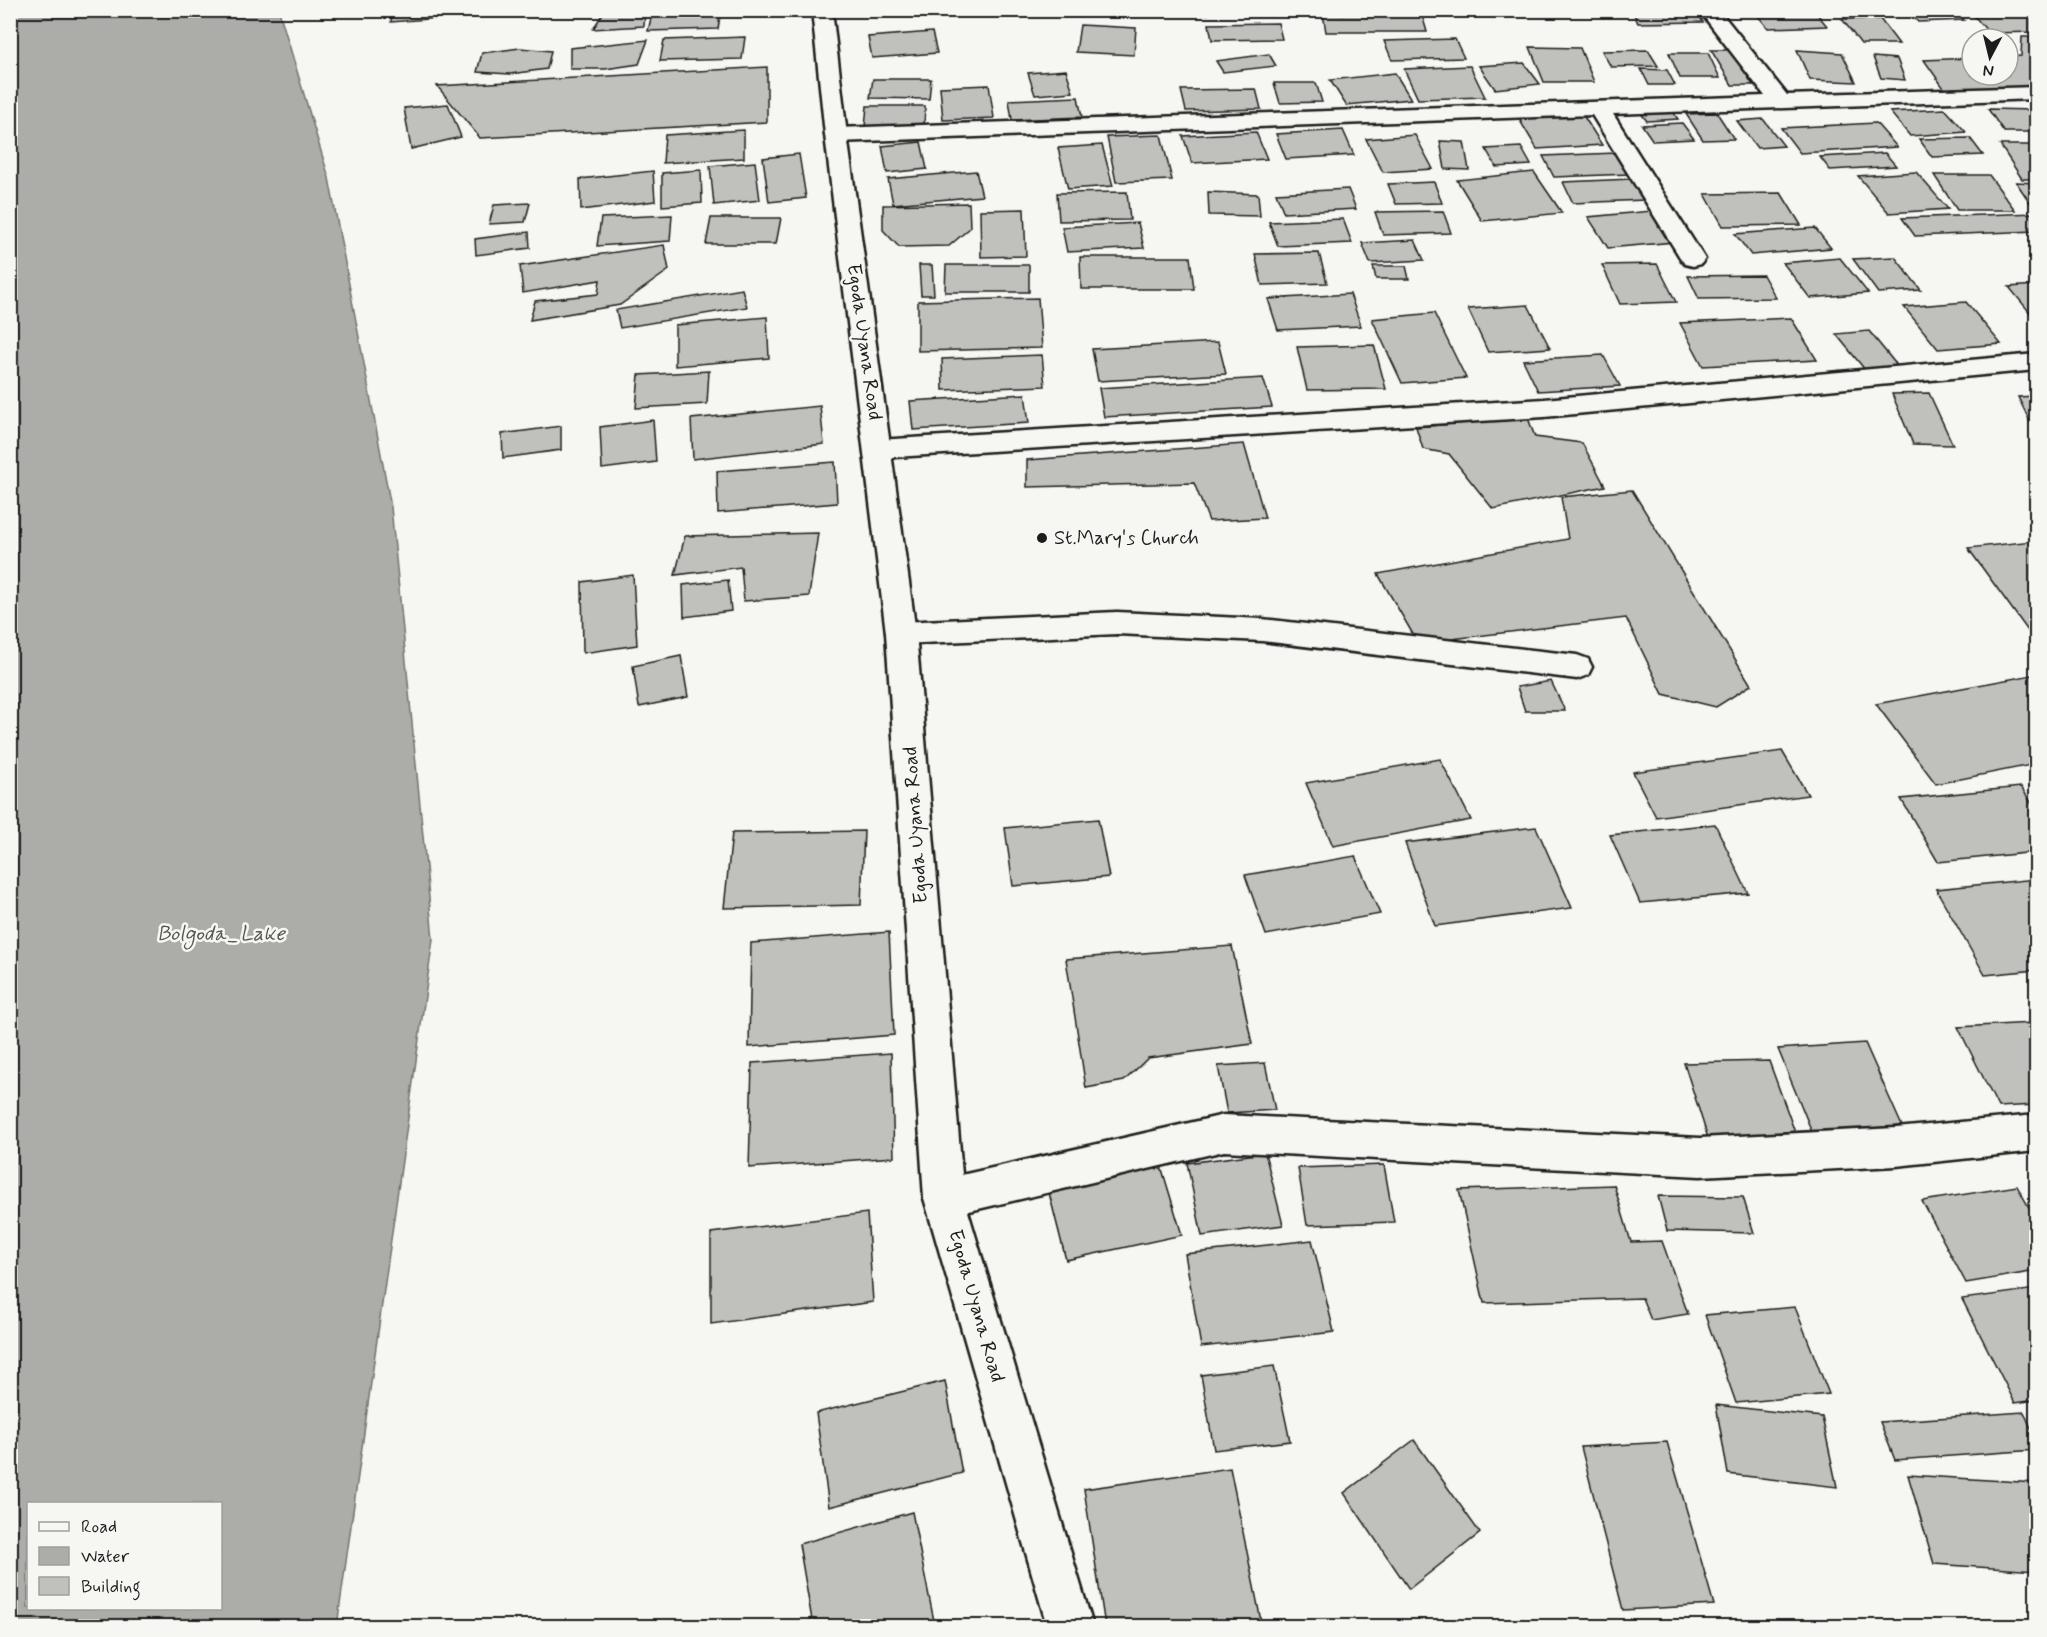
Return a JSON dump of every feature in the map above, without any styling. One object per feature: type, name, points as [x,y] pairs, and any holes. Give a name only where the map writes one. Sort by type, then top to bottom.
[{"type":"street","name":"Egoda Uyana Road","points":[[822,10],[836,135],[901,633],[944,1198],[1070,1626]]},
{"type":"street","points":[[1708,10],[1780,101]]},
{"type":"street","points":[[836,135],[1061,129],[1598,107],[2037,93]]},
{"type":"street","points":[[1598,107],[1693,259]]},
{"type":"street","points":[[878,449],[1544,408],[2037,362]]},
{"type":"street","points":[[901,633],[1117,623],[1239,629],[1577,667]]},
{"type":"street","points":[[944,1198],[1224,1133],[1700,1157],[1896,1147],[2037,1133]]},
{"type":"water","name":"Bolgoda_Lake","points":[[11,10],[279,11],[329,178],[391,507],[433,939],[337,1626],[11,1626]]},
{"type":"building","points":[[454,10],[453,17],[391,22],[392,14]]},
{"type":"building","points":[[605,10],[645,11],[644,26],[593,29]]},
{"type":"building","points":[[653,10],[721,10],[718,29],[648,31]]},
{"type":"building","points":[[1148,10],[1207,10],[1208,14],[1148,12]]},
{"type":"building","points":[[1236,10],[1297,10],[1297,11],[1237,13]]},
{"type":"building","points":[[1632,10],[1696,10],[1703,22],[1638,23]]},
{"type":"building","points":[[1753,10],[1814,10],[1827,26],[1768,28]]},
{"type":"building","points":[[1907,10],[1955,10],[1964,20],[1918,22]]},
{"type":"building","points":[[1969,10],[2036,10],[2036,32],[2020,32],[2020,27],[1984,27]]},
{"type":"building","points":[[1323,14],[1422,15],[1427,32],[1326,32]]},
{"type":"building","points":[[1842,19],[1880,19],[1899,44],[1861,44]]},
{"type":"building","points":[[1278,23],[1282,39],[1212,40],[1209,24]]},
{"type":"building","points":[[1080,25],[1136,28],[1134,55],[1076,52]]},
{"type":"building","points":[[932,32],[937,53],[872,58],[868,37]]},
{"type":"building","points":[[745,37],[742,59],[660,61],[664,40]]},
{"type":"building","points":[[2022,37],[2036,37],[2036,91],[1948,94],[1924,60],[1960,58],[1960,87],[2020,87]]},
{"type":"building","points":[[1455,39],[1464,58],[1392,60],[1384,41]]},
{"type":"building","points":[[648,40],[639,64],[605,69],[570,69],[570,48]]},
{"type":"building","points":[[1530,47],[1580,48],[1594,82],[1544,82]]},
{"type":"building","points":[[520,48],[551,51],[547,69],[510,74],[477,72],[482,53]]},
{"type":"building","points":[[1648,50],[1658,66],[1611,67],[1602,51]]},
{"type":"building","points":[[1711,50],[1731,50],[1753,85],[1732,85]]},
{"type":"building","points":[[1797,50],[1842,53],[1856,82],[1810,80]]},
{"type":"building","points":[[1669,53],[1708,53],[1720,78],[1680,78]]},
{"type":"building","points":[[1269,54],[1276,66],[1223,72],[1216,61]]},
{"type":"building","points":[[1873,57],[1897,59],[1905,80],[1881,78]]},
{"type":"building","points":[[1524,63],[1540,84],[1495,89],[1479,66]]},
{"type":"building","points":[[1470,66],[1485,97],[1418,99],[1404,69]]},
{"type":"building","points":[[767,67],[767,122],[480,138],[437,86]]},
{"type":"building","points":[[1641,69],[1667,70],[1675,85],[1649,85]]},
{"type":"building","points":[[1066,70],[1073,92],[1035,95],[1028,73]]},
{"type":"building","points":[[1395,73],[1411,99],[1346,105],[1330,80]]},
{"type":"building","points":[[873,79],[931,79],[929,99],[870,98]]},
{"type":"building","points":[[1274,83],[1316,83],[1322,102],[1280,103]]},
{"type":"building","points":[[989,85],[994,118],[943,120],[940,87]]},
{"type":"building","points":[[1256,89],[1261,109],[1186,111],[1181,90]]},
{"type":"building","points":[[1078,97],[1082,117],[1012,120],[1009,100]]},
{"type":"building","points":[[448,104],[461,137],[411,149],[404,108]]},
{"type":"building","points":[[867,106],[925,106],[924,127],[865,127]]},
{"type":"building","points":[[1670,108],[1678,119],[1647,121],[1639,111]]},
{"type":"building","points":[[1945,109],[1966,132],[1910,136],[1890,112]]},
{"type":"building","points":[[1988,109],[2036,110],[2036,132],[2004,132]]},
{"type":"building","points":[[1717,113],[1734,139],[1703,140],[1686,114]]},
{"type":"building","points":[[1583,115],[1602,145],[1537,149],[1519,119]]},
{"type":"building","points":[[1763,119],[1784,146],[1757,148],[1737,121]]},
{"type":"building","points":[[1682,123],[1694,139],[1653,141],[1642,125]]},
{"type":"building","points":[[1876,123],[1897,147],[1800,153],[1781,128]]},
{"type":"building","points":[[744,130],[744,158],[663,163],[665,135]]},
{"type":"building","points":[[1343,130],[1354,155],[1286,159],[1276,134]]},
{"type":"building","points":[[1256,132],[1267,159],[1192,163],[1183,136]]},
{"type":"building","points":[[1161,135],[1172,180],[1116,182],[1107,137]]},
{"type":"building","points":[[1415,135],[1433,169],[1383,172],[1366,139]]},
{"type":"building","points":[[1970,138],[1983,155],[1932,157],[1919,139]]},
{"type":"building","points":[[1440,141],[1464,142],[1469,170],[1445,169]]},
{"type":"building","points":[[921,142],[927,169],[887,173],[882,146]]},
{"type":"building","points":[[1102,145],[1113,186],[1068,189],[1058,148]]},
{"type":"building","points":[[2000,145],[2036,145],[2036,179],[2022,179]]},
{"type":"building","points":[[1521,147],[1531,165],[1496,167],[1486,149]]},
{"type":"building","points":[[1616,153],[1629,174],[1554,177],[1543,156]]},
{"type":"building","points":[[1885,153],[1896,166],[1830,170],[1820,157]]},
{"type":"building","points":[[799,154],[806,198],[769,202],[763,158]]},
{"type":"building","points":[[755,162],[760,200],[714,205],[710,166]]},
{"type":"building","points":[[701,170],[702,203],[662,206],[662,173]]},
{"type":"building","points":[[653,171],[655,201],[581,210],[580,179]]},
{"type":"building","points":[[976,171],[982,196],[893,204],[888,179]]},
{"type":"building","points":[[1534,172],[1562,213],[1482,221],[1457,180]]},
{"type":"building","points":[[1916,172],[1948,209],[1889,213],[1858,176]]},
{"type":"building","points":[[1934,175],[1989,175],[2015,210],[1957,210]]},
{"type":"building","points":[[1632,179],[1644,200],[1573,203],[1563,182]]},
{"type":"building","points":[[1434,182],[1442,203],[1396,204],[1388,184]]},
{"type":"building","points":[[2016,182],[2036,183],[2036,207],[2033,207]]},
{"type":"building","points":[[1348,189],[1356,209],[1284,213],[1276,193]]},
{"type":"building","points":[[1127,192],[1130,220],[1059,221],[1057,193]]},
{"type":"building","points":[[1208,192],[1258,194],[1260,216],[1209,215]]},
{"type":"building","points":[[1781,193],[1801,225],[1723,226],[1705,194]]},
{"type":"building","points":[[530,203],[525,222],[489,224],[494,205]]},
{"type":"building","points":[[969,203],[970,228],[949,246],[899,247],[883,230],[883,205]]},
{"type":"building","points":[[1024,209],[1026,256],[981,257],[980,210]]},
{"type":"building","points":[[1443,211],[1451,233],[1383,235],[1375,212]]},
{"type":"building","points":[[1652,211],[1674,242],[1608,248],[1588,217]]},
{"type":"building","points":[[2036,213],[2036,231],[1915,236],[1902,218]]},
{"type":"building","points":[[672,215],[670,241],[597,246],[601,218]]},
{"type":"building","points":[[711,218],[781,218],[776,244],[706,244]]},
{"type":"building","points":[[1343,219],[1352,243],[1278,246],[1269,222]]},
{"type":"building","points":[[1138,223],[1144,248],[1067,252],[1062,227]]},
{"type":"building","points":[[1815,228],[1831,248],[1751,255],[1735,234]]},
{"type":"building","points":[[529,232],[530,248],[476,255],[475,239]]},
{"type":"building","points":[[1415,240],[1424,260],[1370,263],[1362,243]]},
{"type":"building","points":[[664,245],[669,270],[620,305],[530,320],[535,301],[598,294],[600,280],[523,293],[520,266]]},
{"type":"building","points":[[1319,253],[1327,283],[1262,285],[1255,254]]},
{"type":"building","points":[[1080,257],[1190,257],[1194,289],[1081,289]]},
{"type":"building","points":[[1895,257],[1921,290],[1878,293],[1853,259]]},
{"type":"building","points":[[1840,258],[1868,293],[1810,298],[1783,263]]},
{"type":"building","points":[[1657,264],[1676,302],[1620,304],[1602,265]]},
{"type":"building","points":[[919,265],[932,265],[934,295],[921,295]]},
{"type":"building","points":[[946,265],[1029,265],[1029,292],[945,292]]},
{"type":"building","points":[[1373,266],[1406,266],[1409,279],[1376,279]]},
{"type":"building","points":[[1763,275],[1776,298],[1699,299],[1688,276]]},
{"type":"building","points":[[2036,285],[2036,320],[2009,287]]},
{"type":"building","points":[[742,289],[747,307],[620,328],[616,310]]},
{"type":"building","points":[[1350,294],[1361,326],[1278,330],[1268,299]]},
{"type":"building","points":[[1038,298],[1042,348],[918,351],[918,301]]},
{"type":"building","points":[[1966,302],[2001,344],[1938,349],[1904,307]]},
{"type":"building","points":[[1528,305],[1550,348],[1488,352],[1468,309]]},
{"type":"building","points":[[1434,313],[1466,378],[1402,383],[1372,319]]},
{"type":"building","points":[[767,317],[769,358],[675,366],[675,325]]},
{"type":"building","points":[[1791,318],[1817,360],[1703,366],[1680,323]]},
{"type":"building","points":[[1869,331],[1899,368],[1866,371],[1836,334]]},
{"type":"building","points":[[1218,342],[1226,374],[1098,381],[1092,349]]},
{"type":"building","points":[[1374,345],[1386,389],[1307,390],[1297,347]]},
{"type":"building","points":[[1042,355],[1045,386],[943,390],[942,359]]},
{"type":"building","points":[[1603,355],[1620,386],[1538,391],[1523,360]]},
{"type":"building","points":[[709,371],[707,404],[636,408],[639,375]]},
{"type":"building","points":[[1263,378],[1272,407],[1104,417],[1099,388]]},
{"type":"building","points":[[1929,393],[1953,445],[1913,444],[1892,394]]},
{"type":"building","points":[[1025,394],[1029,423],[913,430],[910,401]]},
{"type":"building","points":[[2036,396],[2036,434],[2018,397]]},
{"type":"building","points":[[820,406],[824,444],[693,459],[691,419]]},
{"type":"building","points":[[1528,418],[1535,437],[1582,443],[1605,486],[1493,509],[1449,454],[1423,449],[1416,427]]},
{"type":"building","points":[[653,420],[656,462],[602,469],[600,427]]},
{"type":"building","points":[[561,426],[561,450],[503,458],[502,434]]},
{"type":"building","points":[[1244,444],[1265,518],[1209,521],[1194,483],[1027,487],[1027,460]]},
{"type":"building","points":[[835,462],[837,503],[718,513],[717,471]]},
{"type":"building","points":[[1632,490],[1751,685],[1716,707],[1663,694],[1626,618],[1418,643],[1378,574],[1568,539],[1561,497]]},
{"type":"building","points":[[818,533],[809,596],[744,601],[741,567],[675,575],[685,536]]},
{"type":"building","points":[[2033,541],[2036,545],[2036,642],[1968,548]]},
{"type":"building","points":[[633,575],[637,645],[583,653],[582,582]]},
{"type":"building","points":[[728,580],[731,611],[684,617],[683,585]]},
{"type":"building","points":[[681,656],[688,697],[639,707],[633,666]]},
{"type":"building","points":[[2032,675],[2036,680],[2036,764],[1936,784],[1876,704]]},
{"type":"building","points":[[1551,681],[1565,711],[1525,711],[1517,687]]},
{"type":"building","points":[[1782,751],[1808,795],[1656,817],[1633,772]]},
{"type":"building","points":[[1440,759],[1471,820],[1333,846],[1306,783]]},
{"type":"building","points":[[2021,787],[2036,810],[2036,852],[1938,862],[1901,799]]},
{"type":"building","points":[[1098,819],[1109,877],[1013,886],[1005,828]]},
{"type":"building","points":[[1715,824],[1748,893],[1640,903],[1610,835]]},
{"type":"building","points":[[1536,827],[1572,908],[1435,926],[1405,843]]},
{"type":"building","points":[[864,831],[861,905],[724,908],[732,833]]},
{"type":"building","points":[[1355,856],[1380,914],[1266,935],[1245,875]]},
{"type":"building","points":[[2036,879],[2036,970],[1985,975],[1936,889]]},
{"type":"building","points":[[889,932],[894,1035],[749,1047],[751,943]]},
{"type":"building","points":[[1232,946],[1252,1044],[1148,1058],[1124,1081],[1086,1088],[1066,959]]},
{"type":"building","points":[[2033,1023],[2036,1030],[2036,1105],[1998,1107],[1958,1027]]},
{"type":"building","points":[[1865,1043],[1902,1126],[1812,1132],[1778,1049]]},
{"type":"building","points":[[891,1053],[894,1157],[749,1168],[752,1063]]},
{"type":"building","points":[[1769,1061],[1796,1135],[1708,1138],[1684,1063]]},
{"type":"building","points":[[1265,1063],[1275,1110],[1227,1113],[1218,1066]]},
{"type":"building","points":[[1265,1153],[1283,1225],[1202,1236],[1187,1163]]},
{"type":"building","points":[[1158,1156],[1182,1235],[1066,1260],[1046,1181]]},
{"type":"building","points":[[1384,1165],[1394,1222],[1307,1225],[1298,1168]]},
{"type":"building","points":[[1614,1185],[1631,1242],[1662,1241],[1688,1314],[1651,1320],[1642,1298],[1484,1303],[1459,1190]]},
{"type":"building","points":[[2017,1186],[2036,1220],[2036,1271],[1966,1283],[1922,1201]]},
{"type":"building","points":[[1658,1196],[1743,1197],[1754,1233],[1667,1231]]},
{"type":"building","points":[[867,1213],[873,1302],[711,1324],[711,1233]]},
{"type":"building","points":[[1312,1240],[1334,1332],[1201,1347],[1185,1254]]},
{"type":"building","points":[[2036,1289],[2036,1400],[2015,1403],[1962,1299]]},
{"type":"building","points":[[1795,1307],[1829,1394],[1736,1403],[1705,1315]]},
{"type":"building","points":[[1274,1366],[1290,1441],[1214,1450],[1201,1375]]},
{"type":"building","points":[[945,1381],[962,1473],[829,1507],[816,1413]]},
{"type":"building","points":[[1716,1405],[1822,1417],[1837,1487],[1728,1474]]},
{"type":"building","points":[[2024,1412],[2036,1440],[2036,1450],[1895,1460],[1880,1422]]},
{"type":"building","points":[[1414,1440],[1480,1533],[1409,1589],[1344,1493]]},
{"type":"building","points":[[1667,1442],[1714,1605],[1623,1610],[1581,1447]]},
{"type":"building","points":[[1230,1468],[1262,1626],[1105,1626],[1084,1489]]},
{"type":"building","points":[[1908,1475],[2036,1483],[2036,1571],[1934,1564]]},
{"type":"building","points":[[912,1512],[935,1626],[813,1626],[799,1544]]},
{"type":"place","name":"St.Mary's Church","points":[[1042,538]]}]
